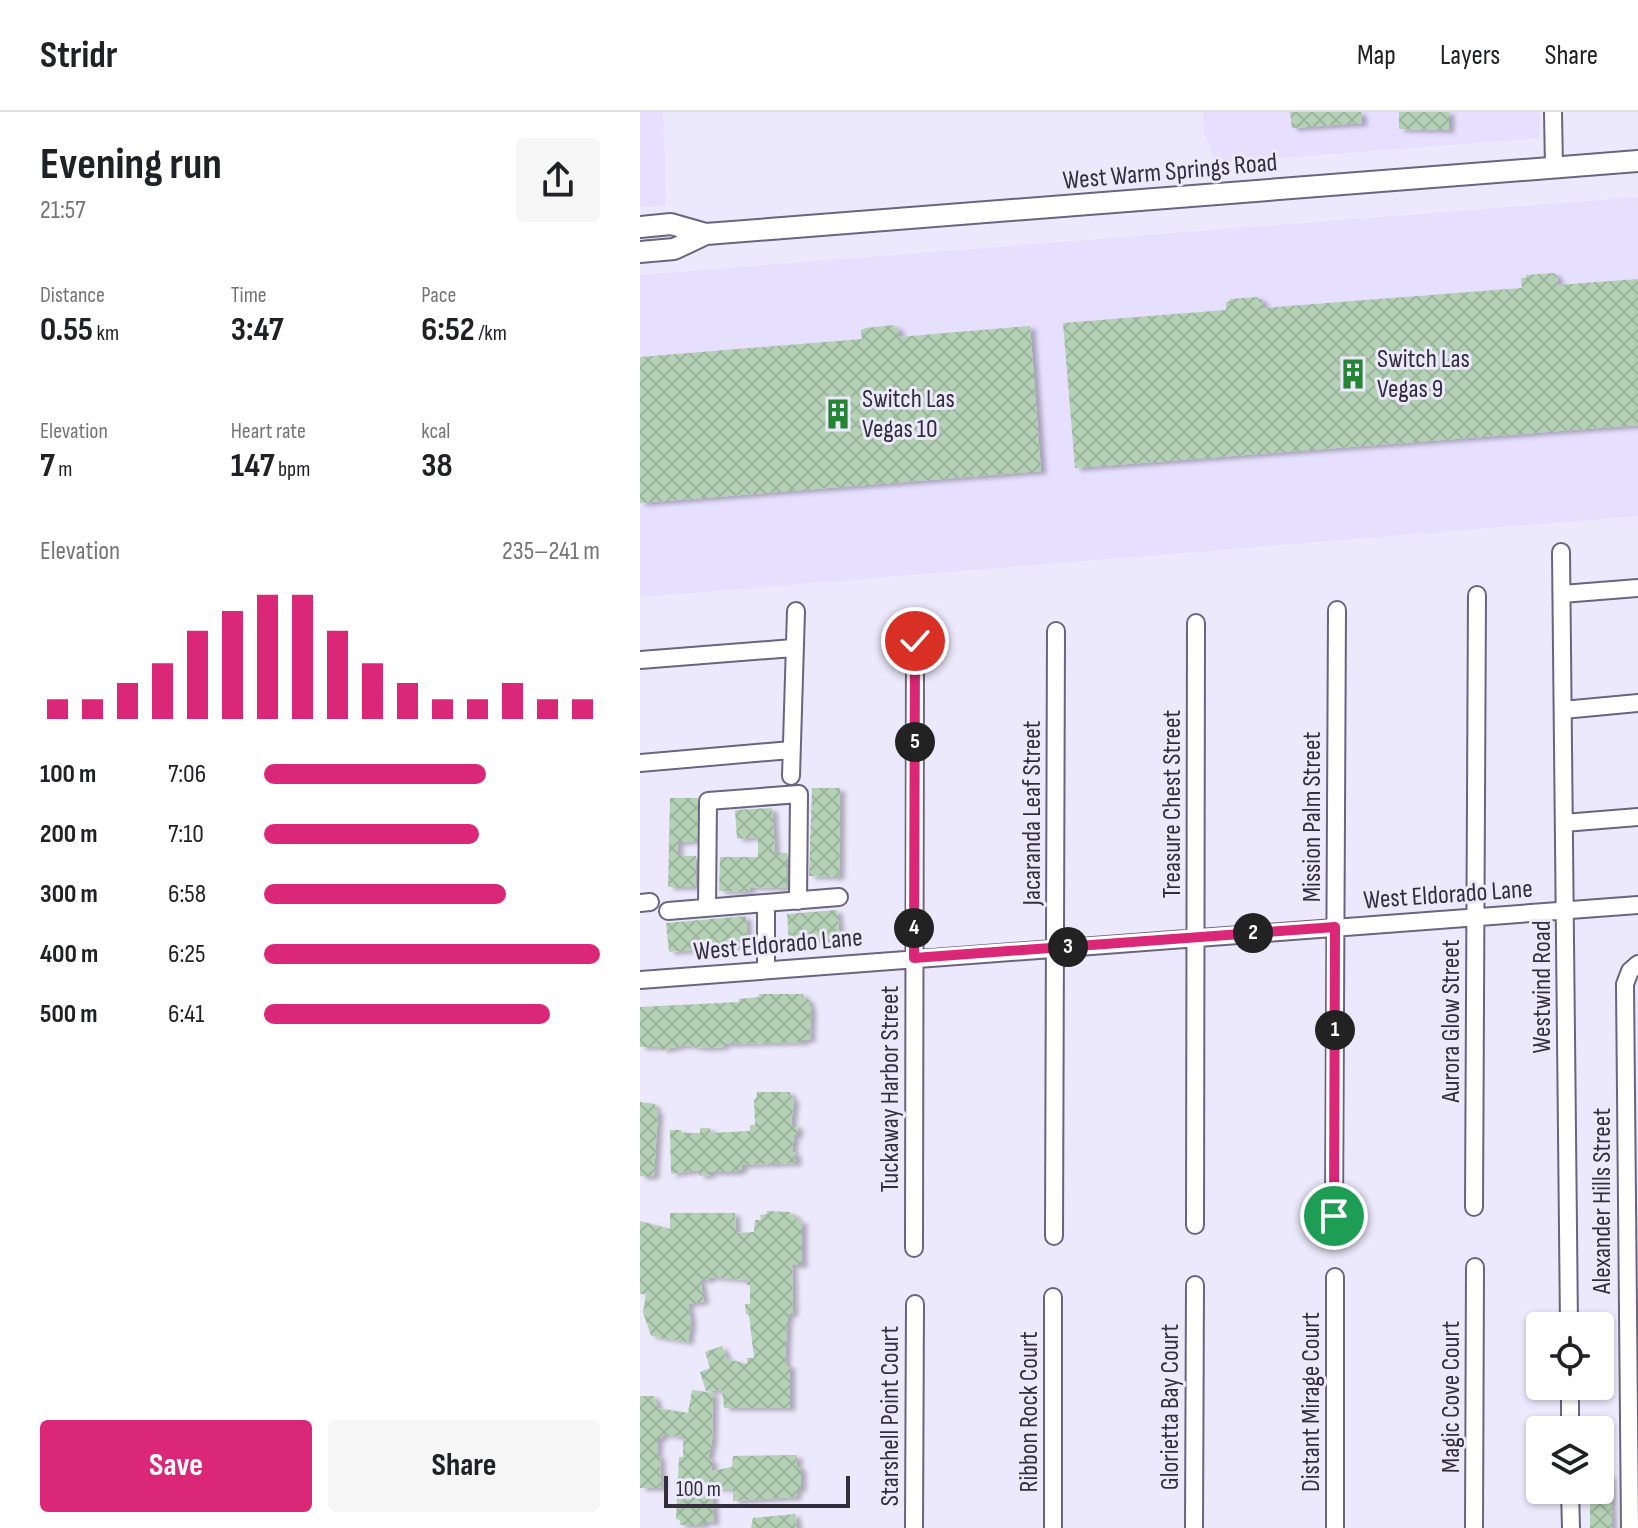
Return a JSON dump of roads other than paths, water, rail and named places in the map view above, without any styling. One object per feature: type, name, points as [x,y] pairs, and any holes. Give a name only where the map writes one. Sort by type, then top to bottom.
[{"type":"main road","name":"West Warm Springs Road","points":[[640,227],[671,224],[706,234],[1638,161]]},
{"type":"main road","name":"West Warm Springs Road","points":[[640,252],[674,249],[706,234]]},
{"type":"street","points":[[1553,112],[1554,167]]},
{"type":"street","name":"Westwind Road","points":[[1561,552],[1569,1312]]},
{"type":"street","points":[[1562,594],[1638,588]]},
{"type":"street","name":"Aurora Glow Street","points":[[1474,1207],[1477,595]]},
{"type":"street","name":"Mission Palm Street","points":[[1334,1216],[1337,610]]},
{"type":"street","points":[[791,776],[796,611]]},
{"type":"street","name":"Treasure Chest Street","points":[[1195,1225],[1196,623]]},
{"type":"street","name":"Jacaranda Leaf Street","points":[[1054,1236],[1056,631]]},
{"type":"street","name":"Tuckaway Harbor Street","points":[[914,1248],[915,641]]},
{"type":"street","points":[[640,660],[793,648]]},
{"type":"street","points":[[1563,710],[1638,703]]},
{"type":"street","points":[[640,763],[791,750]]},
{"type":"street","points":[[707,908],[708,801],[799,794],[798,901]]},
{"type":"street","points":[[1564,823],[1638,817]]},
{"type":"street","points":[[668,911],[839,897]]},
{"type":"street","points":[[766,903],[766,970]]},
{"type":"street","name":"West Eldorado Lane","points":[[640,980],[1638,905]]},
{"type":"street","name":"Alexander Hills Street","points":[[1630,1528],[1625,984],[1634,968]]},
{"type":"street","name":"Magic Cove Court","points":[[1474,1528],[1475,1267]]},
{"type":"street","name":"Distant Mirage Court","points":[[1335,1277],[1335,1528]]},
{"type":"street","name":"Glorietta Bay Court","points":[[1194,1528],[1195,1285]]},
{"type":"street","name":"Ribbon Rock Court","points":[[1053,1297],[1053,1528]]},
{"type":"street","name":"Starshell Point Court","points":[[914,1528],[915,1304]]},
{"type":"street","points":[[1570,1504],[1571,1528]]},
{"type":"place","name":"Switch Las Vegas 9","points":[[1353,374]]},
{"type":"place","name":"Switch Las Vegas 10","points":[[838,414]]}]
